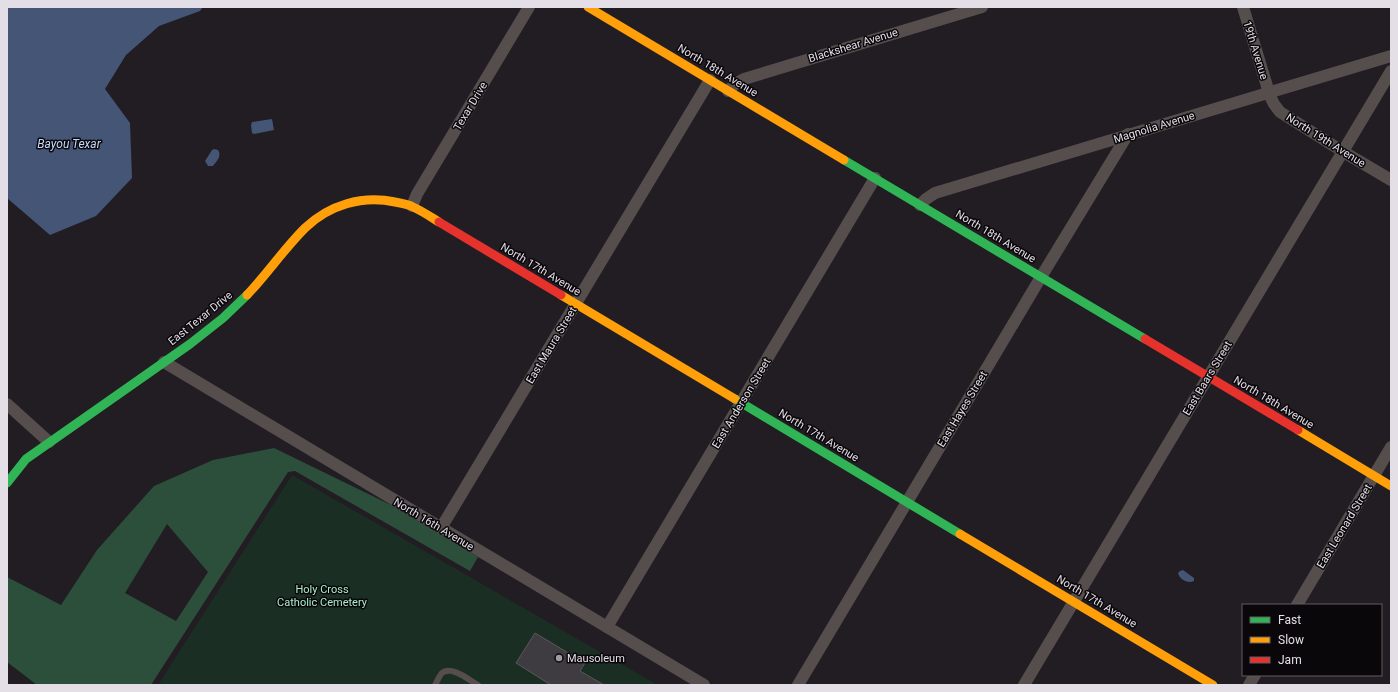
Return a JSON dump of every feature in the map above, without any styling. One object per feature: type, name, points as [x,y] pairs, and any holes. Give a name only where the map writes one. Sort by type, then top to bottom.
[{"type":"street","name":"Texar Drive","points":[[412,206],[417,194],[529,7]]},
{"type":"street","name":"North 18th Avenue","points":[[588,7],[1391,486]]},
{"type":"street","name":"Blackshear Avenue","points":[[728,90],[744,79],[982,7]]},
{"type":"street","name":"19th Avenue","points":[[1243,7],[1269,93]]},
{"type":"street","name":"Magnolia Avenue","points":[[920,205],[926,198],[935,193],[1391,56]]},
{"type":"street","name":"East Baars Street","points":[[1024,685],[1391,71]]},
{"type":"street","name":"East Maura Street","points":[[441,528],[710,80]]},
{"type":"street","name":"North 19th Avenue","points":[[1269,93],[1280,112],[1391,180]]},
{"type":"street","name":"East Hayes Street","points":[[798,685],[1128,134]]},
{"type":"street","name":"East Anderson Street","points":[[607,627],[875,178]]},
{"type":"street","name":"East Texar Drive","points":[[7,483],[26,459],[206,332],[234,308],[259,282],[300,232],[311,222],[326,212],[356,201],[371,199],[389,200],[412,206]]},
{"type":"street","name":"North 17th Avenue","points":[[412,206],[1213,685]]},
{"type":"street","name":"North 16th Avenue","points":[[164,362],[704,685]]},
{"type":"street","points":[[7,404],[49,442]]},
{"type":"street","name":"East Leonard Street","points":[[1298,604],[1391,447]]},
{"type":"street","points":[[1249,685],[1254,676]]},
{"type":"lane","points":[[435,685],[442,673],[447,670],[453,671],[478,685]]},
{"type":"green space","points":[[274,448],[393,506],[478,557],[470,571],[295,471],[288,472],[151,685],[37,685],[7,662],[7,577],[61,605],[97,550],[154,486],[213,460]],"holes":[[[167,524],[208,572],[176,621],[125,593]]]},
{"type":"green space","name":"Holy Cross Catholic Cemetery","points":[[292,475],[658,685],[158,685]]},
{"type":"water","name":"Bayou Texar","points":[[7,7],[203,7],[200,11],[159,26],[126,55],[105,89],[130,123],[132,178],[96,216],[50,235],[7,198]]},
{"type":"water","points":[[272,119],[274,130],[254,134],[252,133],[252,122]]},
{"type":"water","points":[[214,149],[218,150],[219,156],[213,166],[208,166],[205,161]]},
{"type":"water","points":[[1183,570],[1194,578],[1194,581],[1187,582],[1180,578],[1178,573]]},
{"type":"building","name":"Mausoleum","points":[[535,633],[585,663],[580,671],[604,685],[551,685],[516,663]]},
{"type":"traffic: fast","points":[[844,160],[1145,339]]},
{"type":"traffic: fast","points":[[7,483],[26,459],[190,344],[223,318],[247,295]]},
{"type":"traffic: fast","points":[[735,399],[960,534]]},
{"type":"traffic: slow","points":[[588,7],[844,160]]},
{"type":"traffic: slow","points":[[247,295],[305,228],[314,220],[335,208],[358,201],[383,200],[409,205],[439,222]]},
{"type":"traffic: slow","points":[[561,295],[735,399]]},
{"type":"traffic: slow","points":[[1298,430],[1391,486]]},
{"type":"traffic: slow","points":[[960,534],[1213,685]]},
{"type":"traffic: jam","points":[[439,222],[561,295]]},
{"type":"traffic: jam","points":[[1145,339],[1298,430]]},
{"type":"place","name":"Mausoleum","points":[[559,658]]}]
